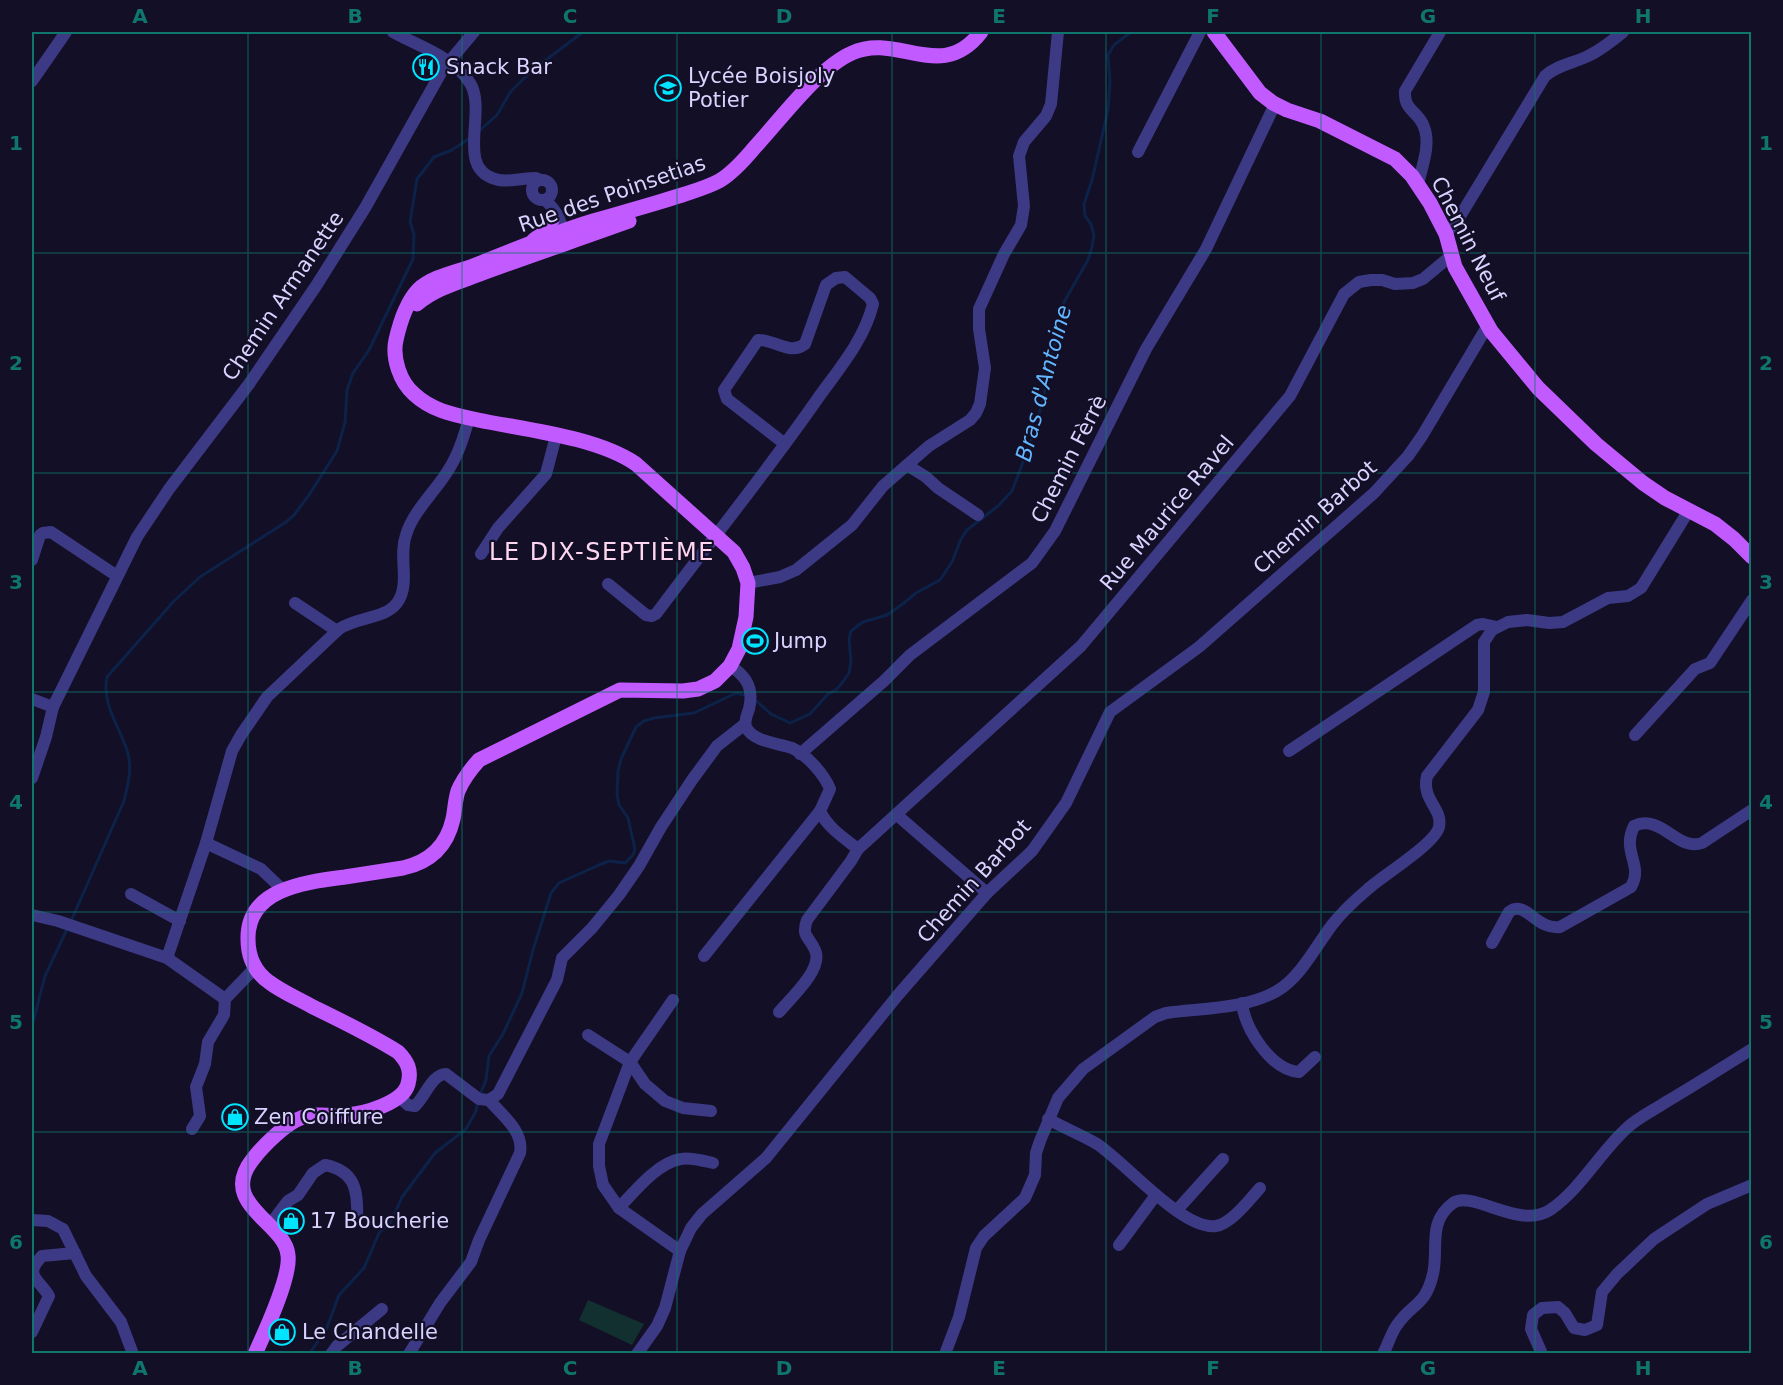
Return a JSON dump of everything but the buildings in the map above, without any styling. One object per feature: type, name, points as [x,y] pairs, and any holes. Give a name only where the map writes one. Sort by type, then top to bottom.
[{"type":"main road","name":"Rue des Poinsetias","points":[[255,968],[248,947],[250,921],[261,905],[283,890],[308,882],[417,865],[429,859],[440,849],[452,822],[457,793],[466,775],[479,760],[620,690],[683,692],[698,689],[715,681],[730,666],[739,649],[744,629],[748,582],[734,552],[636,464],[622,455],[596,445],[469,418],[434,408],[414,394],[404,382],[394,347],[408,302],[420,288],[431,282],[523,252],[561,231],[571,222],[589,223],[632,212],[720,180],[740,164],[820,75],[843,57],[859,50],[883,47],[926,57],[950,55],[968,46],[981,32]]},
{"type":"main road","name":"Chemin Neuf","points":[[1214,32],[1260,93],[1275,104],[1320,121],[1390,155],[1404,167],[1431,203],[1446,234],[1455,267],[1488,326],[1538,388],[1596,444],[1653,490],[1725,531],[1752,557]]},
{"type":"main road","name":"Rue des Poinsetias","points":[[561,231],[718,189],[747,168],[843,57]]},
{"type":"main road","points":[[523,252],[544,233],[561,231]]},
{"type":"main road","points":[[255,968],[270,983],[398,1052],[406,1061],[410,1071],[407,1089],[400,1098],[356,1114],[310,1115],[300,1118],[288,1125],[252,1160],[244,1176],[244,1193],[250,1205],[285,1245],[288,1255],[287,1271],[255,1353]]},
{"type":"street","points":[[32,81],[66,32]]},
{"type":"street","points":[[393,32],[448,62],[469,81],[476,96],[477,108],[472,149],[477,164],[489,177],[536,185],[537,199],[548,201],[552,206],[561,231]]},
{"type":"street","name":"Chemin Armanette","points":[[32,778],[53,707],[137,537],[169,489],[249,384],[339,251],[427,95],[448,62],[474,32]]},
{"type":"street","points":[[748,582],[780,577],[796,570],[852,525],[883,486],[929,446],[970,420],[980,404],[985,368],[979,329],[979,309],[1004,254],[1021,225],[1024,206],[1019,156],[1024,142],[1046,116],[1051,104],[1058,32]]},
{"type":"street","points":[[1138,152],[1200,32]]},
{"type":"street","points":[[1418,184],[1427,138],[1418,117],[1407,108],[1404,102],[1405,92],[1440,32]]},
{"type":"street","points":[[1446,234],[1462,213],[1545,76],[1605,47],[1623,32]]},
{"type":"street","name":"Chemin Fèrrè","points":[[800,754],[910,655],[1022,571],[1040,554],[1054,531],[1146,349],[1206,249],[1275,104]]},
{"type":"street","name":"Rue Maurice Ravel","points":[[779,1012],[813,973],[816,951],[806,936],[804,929],[807,920],[858,849],[1081,646],[1290,396],[1344,294],[1359,282],[1371,279],[1395,284],[1413,283],[1423,279],[1452,255]]},
{"type":"street","points":[[608,584],[646,615],[656,614],[785,444],[857,343],[869,319],[873,304],[870,298],[845,277],[836,278],[826,285],[805,344],[794,349],[758,340],[724,390],[727,399],[785,444]]},
{"type":"street","name":"Chemin Barbot","points":[[637,1353],[657,1326],[665,1308],[680,1251],[691,1228],[702,1214],[766,1158],[898,995],[987,893],[1032,851],[1066,803],[1110,712],[1199,647],[1374,493],[1408,456],[1422,436],[1488,326]]},
{"type":"street","points":[[167,958],[206,843],[226,768],[236,743],[267,697],[338,631],[353,621],[377,616],[397,604],[404,585],[403,554],[406,532],[449,470],[460,448],[469,418]]},
{"type":"street","points":[[481,554],[498,528],[546,474],[556,436]]},
{"type":"street","points":[[907,465],[978,515]]},
{"type":"street","points":[[945,1353],[959,1317],[976,1248],[984,1236],[1025,1198],[1032,1183],[1036,1153],[1048,1119],[1058,1098],[1083,1069],[1155,1017],[1166,1013],[1242,1003],[1264,997],[1286,985],[1296,975],[1334,922],[1357,898],[1404,863],[1436,834],[1439,826],[1437,814],[1426,795],[1424,785],[1426,776],[1478,710],[1484,692],[1484,642],[1489,633],[1508,622],[1527,620],[1563,622],[1608,598],[1634,594],[1641,588],[1689,510]]},
{"type":"street","points":[[32,560],[40,535],[51,532],[117,576]]},
{"type":"street","points":[[1635,735],[1695,669],[1710,663],[1752,600]]},
{"type":"street","points":[[295,603],[338,631]]},
{"type":"street","points":[[1289,751],[1477,625],[1497,627]]},
{"type":"street","points":[[400,1098],[408,1106],[415,1106],[439,1075],[446,1074],[479,1099],[489,1100],[498,1094],[557,980],[562,958],[592,928],[618,895],[639,866],[692,780],[717,746],[745,724],[751,702],[750,687],[746,678],[730,666]]},
{"type":"street","points":[[32,699],[53,707]]},
{"type":"street","points":[[704,956],[820,811],[830,789],[826,781],[800,754],[755,736],[745,724]]},
{"type":"street","points":[[1492,943],[1509,912],[1513,909],[1526,911],[1542,925],[1560,927],[1631,887],[1636,874],[1629,844],[1634,826],[1647,822],[1694,845],[1702,843],[1752,810]]},
{"type":"street","points":[[820,811],[827,823],[858,849]]},
{"type":"street","points":[[897,814],[987,893]]},
{"type":"street","points":[[206,843],[261,869],[283,890]]},
{"type":"street","points":[[131,894],[180,921]]},
{"type":"street","points":[[32,915],[58,921],[167,958],[225,999]]},
{"type":"street","points":[[192,1130],[200,1116],[196,1087],[206,1064],[208,1042],[224,1015],[225,999],[255,968]]},
{"type":"street","points":[[673,1000],[630,1062],[599,1144],[599,1166],[603,1185],[619,1208],[680,1251]]},
{"type":"street","points":[[1242,1003],[1243,1017],[1251,1034],[1284,1069],[1299,1072],[1315,1057]]},
{"type":"street","points":[[588,1035],[630,1062],[645,1084],[665,1101],[683,1108],[711,1111]]},
{"type":"street","points":[[1383,1353],[1397,1325],[1422,1302],[1427,1294],[1433,1272],[1435,1231],[1438,1219],[1454,1203],[1463,1200],[1532,1217],[1549,1210],[1570,1191],[1629,1126],[1752,1049]]},
{"type":"street","points":[[409,1353],[440,1303],[471,1262],[520,1153],[518,1134],[489,1100]]},
{"type":"street","points":[[1048,1119],[1098,1145],[1156,1195],[1204,1225],[1220,1225],[1227,1222],[1260,1188]]},
{"type":"street","points":[[619,1208],[649,1177],[666,1165],[681,1158],[713,1162]]},
{"type":"street","points":[[1177,1210],[1223,1159]]},
{"type":"street","points":[[269,1226],[288,1201],[298,1195],[313,1173],[326,1165],[340,1169],[354,1184],[358,1195],[357,1218]]},
{"type":"street","points":[[1542,1353],[1531,1329],[1533,1315],[1542,1308],[1558,1307],[1565,1313],[1574,1328],[1585,1330],[1597,1325],[1602,1292],[1617,1274],[1654,1239],[1707,1204],[1752,1185]]},
{"type":"street","points":[[1119,1245],[1156,1195]]},
{"type":"street","points":[[32,1220],[48,1221],[63,1229],[86,1276],[121,1322],[132,1353]]},
{"type":"street","points":[[32,1332],[49,1296],[35,1279],[32,1271],[34,1264],[42,1256],[75,1253]]},
{"type":"street","points":[[331,1353],[381,1309]]},
{"type":"green space","points":[[588,1300],[644,1324],[632,1345],[579,1320]]},
{"type":"waterway","points":[[478,132],[497,115],[511,91],[534,69],[583,32]]},
{"type":"waterway","name":"Bras d'Antoine","points":[[754,699],[771,714],[790,723],[810,714],[828,694],[836,690],[849,673],[851,631],[863,622],[887,615],[916,593],[940,580],[952,562],[967,530],[998,506],[1012,491],[1041,407],[1064,302],[1088,260],[1092,247],[1094,235],[1091,224],[1085,216],[1084,204],[1092,180],[1108,110],[1110,81],[1108,55],[1114,45],[1131,32]]},
{"type":"waterway","points":[[71,921],[124,801],[129,777],[128,754],[109,707],[107,677],[173,602],[200,577],[286,522],[309,495],[337,451],[345,422],[347,390],[353,373],[369,350],[413,259],[414,234],[410,222],[417,179],[434,157],[452,150],[470,138]]},
{"type":"waterway","name":"Bras d'Antoine","points":[[480,1095],[486,1080],[489,1056],[503,1034],[522,993],[551,893],[559,883],[609,861],[625,863],[633,855],[635,849],[628,818],[619,805],[617,794],[621,759],[636,727],[654,718],[694,713],[736,693],[748,696]]},
{"type":"waterway","points":[[32,1026],[45,976],[68,927]]},
{"type":"waterway","name":"Bras d'Antoine","points":[[309,1354],[326,1330],[339,1295],[364,1268],[379,1233],[391,1222],[402,1197],[435,1153],[466,1129],[476,1111],[478,1101]]},
{"type":"place","name":"Snack Bar","points":[[426,67]]},
{"type":"place","name":"Lycée Boisjoly Potier","points":[[668,88]]},
{"type":"place","name":"Jump","points":[[755,641]]},
{"type":"place","name":"Zen Coiffure","points":[[235,1117]]},
{"type":"place","name":"17 Boucherie","points":[[291,1221]]},
{"type":"place","name":"Le Chandelle","points":[[282,1332]]},
{"type":"district","name":"LE DIX-SEPTIÈME","points":[[602,552]]}]
